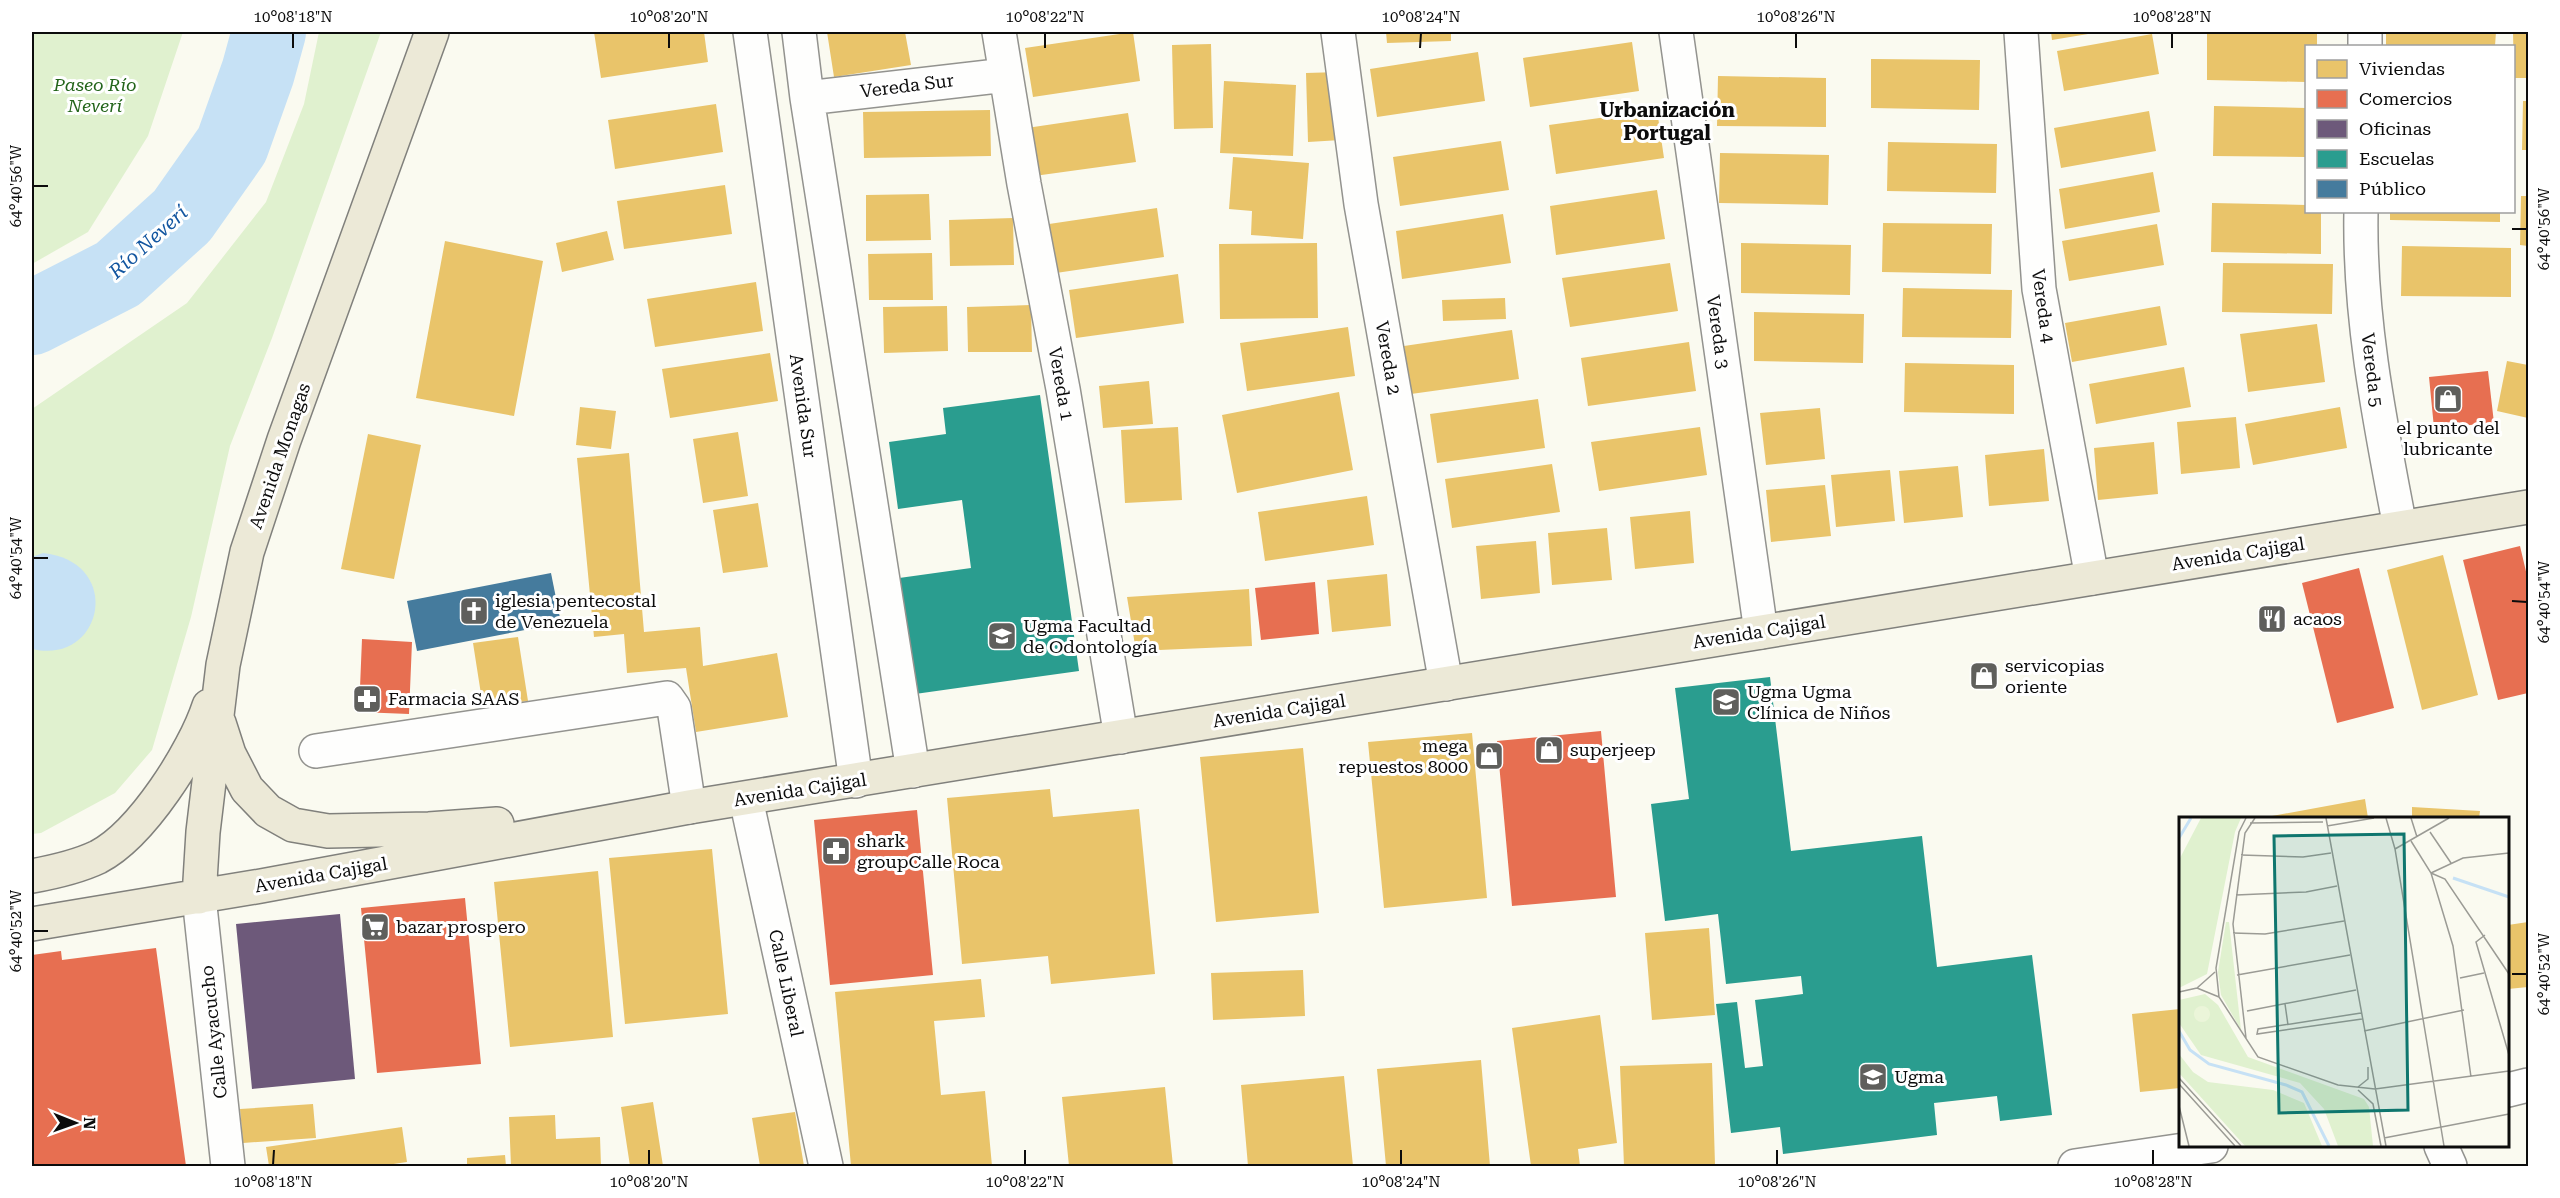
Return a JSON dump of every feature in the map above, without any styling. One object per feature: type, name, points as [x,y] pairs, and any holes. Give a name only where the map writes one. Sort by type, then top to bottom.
[{"type":"main road","name":"Avenida Monagas","points":[[199,897],[203,832],[223,664],[247,552],[280,451],[432,32]]},
{"type":"main road","name":"Avenida Cajigal","points":[[32,924],[199,897],[689,807],[2529,507]]},
{"type":"main road","points":[[32,876],[62,871],[99,856],[127,835],[159,797],[181,765],[204,720],[223,664]]},
{"type":"main road","points":[[217,716],[229,754],[247,789],[268,811],[293,825],[328,831],[429,829],[655,813]]},
{"type":"street","name":"Avenida Sur","points":[[750,32],[856,781]]},
{"type":"street","points":[[799,32],[807,98],[913,771]]},
{"type":"street","name":"Vereda 1","points":[[999,32],[1024,184],[1063,389],[1121,737]]},
{"type":"street","name":"Vereda 2","points":[[1338,32],[1361,204],[1446,684]]},
{"type":"street","name":"Vereda 3","points":[[1676,32],[1761,632]]},
{"type":"street","name":"Vereda 4","points":[[2021,32],[2038,289],[2092,578]]},
{"type":"street","name":"Vereda Sur","points":[[807,98],[1006,75]]},
{"type":"street","name":"Vereda 5","points":[[2361,213],[2360,264],[2374,393],[2400,527]]},
{"type":"street","points":[[316,751],[667,698],[674,708],[689,807]]},
{"type":"street","name":"Calle Liberal","points":[[746,799],[826,1167]]},
{"type":"street","name":"Calle Ayacucho","points":[[199,897],[228,1167]]},
{"type":"street","points":[[2509,1090],[2529,1085]]},
{"type":"street","points":[[2075,1167],[2205,1147]]},
{"type":"street","points":[[2441,1147],[2450,1167]]},
{"type":"green space","name":"Paseo Río Neverí","points":[[32,32],[183,32],[148,136],[88,232],[32,264]]},
{"type":"green space","points":[[319,32],[381,32],[272,338],[230,446],[191,617],[152,750],[115,793],[41,833],[32,834],[32,409],[187,303],[266,202],[304,104]]},
{"type":"water","points":[[43,553],[69,560],[86,574],[94,592],[95,611],[88,628],[75,642],[56,650],[32,649],[32,557]]},
{"type":"building: Viviendas","points":[[594,32],[704,32],[708,62],[601,78]]},
{"type":"building: Viviendas","points":[[827,32],[905,32],[911,65],[834,77]]},
{"type":"building: Viviendas","points":[[1133,32],[1140,81],[1033,97],[1025,48]]},
{"type":"building: Viviendas","points":[[1386,32],[1451,32],[1451,41],[1387,43]]},
{"type":"building: Viviendas","points":[[2051,32],[2094,32],[2094,33],[2052,40]]},
{"type":"building: Viviendas","points":[[2207,32],[2317,32],[2317,45],[2305,45],[2305,82],[2207,80]]},
{"type":"building: Viviendas","points":[[2386,32],[2496,32],[2495,45],[2386,45]]},
{"type":"building: Viviendas","points":[[2513,32],[2528,32],[2528,78],[2515,78]]},
{"type":"building: Viviendas","points":[[2152,34],[2159,74],[2064,91],[2057,51]]},
{"type":"building: Viviendas","points":[[1632,42],[1639,91],[1530,107],[1523,58]]},
{"type":"building: Viviendas","points":[[1211,44],[1213,128],[1174,129],[1172,45]]},
{"type":"building: Viviendas","points":[[1478,52],[1485,101],[1377,117],[1370,69]]},
{"type":"building: Viviendas","points":[[1871,59],[1980,60],[1979,110],[1871,108]]},
{"type":"building: Viviendas","points":[[1339,72],[1341,140],[1308,142],[1306,73]]},
{"type":"building: Viviendas","points":[[1718,76],[1826,78],[1826,127],[1717,126]]},
{"type":"building: Viviendas","points":[[1224,81],[1296,85],[1293,156],[1220,153]]},
{"type":"building: Viviendas","points":[[2523,101],[2528,101],[2528,150],[2522,150]]},
{"type":"building: Viviendas","points":[[716,104],[723,152],[615,169],[608,120]]},
{"type":"building: Viviendas","points":[[2214,106],[2305,108],[2305,157],[2213,156]]},
{"type":"building: Viviendas","points":[[990,110],[991,156],[864,158],[863,112]]},
{"type":"building: Viviendas","points":[[1657,110],[1664,158],[1556,174],[1549,125]]},
{"type":"building: Viviendas","points":[[2149,111],[2156,151],[2061,168],[2054,128]]},
{"type":"building: Viviendas","points":[[1128,113],[1136,162],[1027,177],[1020,129]]},
{"type":"building: Viviendas","points":[[1501,141],[1509,190],[1400,206],[1393,157]]},
{"type":"building: Viviendas","points":[[1888,142],[1997,144],[1996,193],[1887,191]]},
{"type":"building: Viviendas","points":[[1720,153],[1829,155],[1828,205],[1719,203]]},
{"type":"building: Viviendas","points":[[1233,157],[1309,163],[1303,239],[1251,235],[1252,211],[1229,209]]},
{"type":"building: Viviendas","points":[[2153,172],[2160,212],[2065,229],[2059,189]]},
{"type":"building: Viviendas","points":[[725,185],[732,234],[624,249],[617,201]]},
{"type":"building: Viviendas","points":[[1657,190],[1665,239],[1556,255],[1550,206]]},
{"type":"building: Viviendas","points":[[929,194],[931,240],[866,241],[866,195]]},
{"type":"building: Viviendas","points":[[2521,196],[2528,196],[2528,246],[2520,245]]},
{"type":"building: Viviendas","points":[[2212,203],[2305,205],[2305,213],[2321,213],[2321,254],[2211,252]]},
{"type":"building: Viviendas","points":[[1157,208],[1164,257],[1056,273],[1049,224]]},
{"type":"building: Viviendas","points":[[2390,213],[2500,213],[2500,222],[2390,220]]},
{"type":"building: Viviendas","points":[[1503,214],[1511,263],[1402,279],[1396,231]]},
{"type":"building: Viviendas","points":[[1013,218],[1014,265],[950,266],[949,220]]},
{"type":"building: Viviendas","points":[[1883,223],[1992,224],[1991,274],[1882,272]]},
{"type":"building: Viviendas","points":[[2157,224],[2164,265],[2069,281],[2062,241]]},
{"type":"building: Viviendas","points":[[607,231],[614,260],[562,272],[556,243]]},
{"type":"building: Viviendas","points":[[445,241],[543,261],[514,416],[416,398]]},
{"type":"building: Viviendas","points":[[1317,243],[1318,318],[1220,319],[1219,244]]},
{"type":"building: Viviendas","points":[[1741,243],[1851,245],[1850,295],[1741,293]]},
{"type":"building: Viviendas","points":[[2402,246],[2511,248],[2511,297],[2401,296]]},
{"type":"building: Viviendas","points":[[932,253],[933,300],[869,300],[868,254]]},
{"type":"building: Viviendas","points":[[1670,263],[1678,311],[1570,327],[1562,278]]},
{"type":"building: Viviendas","points":[[2223,263],[2333,264],[2332,314],[2222,312]]},
{"type":"building: Viviendas","points":[[1178,274],[1184,323],[1076,338],[1069,290]]},
{"type":"building: Viviendas","points":[[756,282],[763,331],[655,347],[647,299]]},
{"type":"building: Viviendas","points":[[1903,288],[2012,290],[2011,338],[1902,337]]},
{"type":"building: Viviendas","points":[[1505,298],[1506,319],[1443,321],[1442,300]]},
{"type":"building: Viviendas","points":[[1031,305],[1032,352],[968,352],[967,307]]},
{"type":"building: Viviendas","points":[[947,306],[948,351],[884,353],[883,307]]},
{"type":"building: Viviendas","points":[[2160,306],[2167,345],[2072,362],[2065,323]]},
{"type":"building: Viviendas","points":[[1754,312],[1864,314],[1863,363],[1754,361]]},
{"type":"building: Viviendas","points":[[2317,324],[2325,382],[2248,392],[2240,334]]},
{"type":"building: Viviendas","points":[[1348,327],[1355,376],[1247,391],[1240,343]]},
{"type":"building: Viviendas","points":[[1512,330],[1519,379],[1411,394],[1404,346]]},
{"type":"building: Viviendas","points":[[1689,342],[1696,391],[1588,406],[1581,358]]},
{"type":"building: Viviendas","points":[[770,353],[778,401],[670,418],[662,369]]},
{"type":"building: Viviendas","points":[[2507,361],[2528,365],[2528,418],[2497,411]]},
{"type":"building: Viviendas","points":[[1905,363],[2014,365],[2014,414],[1904,412]]},
{"type":"building: Viviendas","points":[[2184,367],[2191,407],[2096,424],[2089,384]]},
{"type":"building: Viviendas","points":[[1149,381],[1153,424],[1103,428],[1099,386]]},
{"type":"building: Viviendas","points":[[1339,392],[1353,470],[1237,493],[1222,415]]},
{"type":"building: Viviendas","points":[[1538,399],[1545,448],[1437,463],[1430,414]]},
{"type":"building: Viviendas","points":[[580,407],[616,411],[611,449],[576,445]]},
{"type":"building: Viviendas","points":[[2340,407],[2347,448],[2253,465],[2245,424]]},
{"type":"building: Viviendas","points":[[1820,408],[1825,459],[1766,465],[1760,413]]},
{"type":"building: Viviendas","points":[[2236,417],[2240,468],[2181,474],[2177,422]]},
{"type":"building: Viviendas","points":[[1178,427],[1182,500],[1125,503],[1121,430]]},
{"type":"building: Viviendas","points":[[1700,427],[1707,475],[1599,491],[1591,442]]},
{"type":"building: Viviendas","points":[[738,432],[748,496],[703,503],[693,439]]},
{"type":"building: Viviendas","points":[[368,434],[421,445],[394,579],[341,569]]},
{"type":"building: Viviendas","points":[[2154,442],[2158,494],[2098,500],[2094,448]]},
{"type":"building: Viviendas","points":[[2044,449],[2049,501],[1989,506],[1985,455]]},
{"type":"building: Viviendas","points":[[629,453],[644,632],[700,627],[703,666],[777,653],[788,717],[696,732],[686,668],[627,673],[624,634],[594,637],[577,458]]},
{"type":"building: Viviendas","points":[[1552,464],[1560,512],[1452,528],[1445,479]]},
{"type":"building: Viviendas","points":[[1958,466],[1963,517],[1904,523],[1899,471]]},
{"type":"building: Viviendas","points":[[1890,470],[1895,521],[1836,527],[1831,475]]},
{"type":"building: Viviendas","points":[[1825,485],[1831,536],[1771,542],[1766,490]]},
{"type":"building: Viviendas","points":[[1367,496],[1374,545],[1265,561],[1258,512]]},
{"type":"building: Viviendas","points":[[758,503],[768,567],[723,573],[713,510]]},
{"type":"building: Viviendas","points":[[1690,511],[1694,563],[1635,569],[1630,517]]},
{"type":"building: Viviendas","points":[[1607,528],[1612,580],[1552,585],[1548,533]]},
{"type":"building: Viviendas","points":[[1536,541],[1540,593],[1481,599],[1476,546]]},
{"type":"building: Viviendas","points":[[2443,555],[2478,695],[2422,710],[2387,570]]},
{"type":"building: Viviendas","points":[[1387,574],[1391,626],[1332,632],[1327,580]]},
{"type":"building: Viviendas","points":[[1249,589],[1252,646],[1136,651],[1127,597]]},
{"type":"building: Viviendas","points":[[518,637],[528,701],[483,707],[473,643]]},
{"type":"building: Viviendas","points":[[1472,733],[1487,898],[1384,908],[1368,742]]},
{"type":"building: Viviendas","points":[[1303,748],[1319,913],[1216,922],[1200,757]]},
{"type":"building: Viviendas","points":[[1050,789],[1053,817],[1139,809],[1155,974],[1051,984],[1048,956],[962,964],[947,798]]},
{"type":"building: Viviendas","points":[[2365,799],[2368,817],[2272,817]]},
{"type":"building: Viviendas","points":[[2412,807],[2480,811],[2479,817],[2412,817]]},
{"type":"building: Viviendas","points":[[712,849],[728,1014],[625,1024],[609,858]]},
{"type":"building: Viviendas","points":[[598,871],[613,1037],[510,1047],[494,882]]},
{"type":"building: Viviendas","points":[[2528,922],[2528,987],[2509,989],[2509,925]]},
{"type":"building: Viviendas","points":[[1709,928],[1715,1015],[1652,1020],[1645,933]]},
{"type":"building: Viviendas","points":[[1303,970],[1305,1016],[1213,1020],[1211,973]]},
{"type":"building: Viviendas","points":[[981,979],[985,1017],[934,1021],[941,1095],[985,1091],[992,1166],[851,1166],[835,992]]},
{"type":"building: Viviendas","points":[[2179,1009],[2179,1088],[2140,1092],[2132,1014]]},
{"type":"building: Viviendas","points":[[1600,1015],[1617,1143],[1578,1149],[1580,1166],[1531,1166],[1512,1028]]},
{"type":"building: Viviendas","points":[[1481,1060],[1490,1166],[1386,1166],[1377,1069]]},
{"type":"building: Viviendas","points":[[1712,1063],[1715,1165],[1624,1166],[1620,1066]]},
{"type":"building: Viviendas","points":[[1344,1076],[1353,1166],[1248,1166],[1241,1085]]},
{"type":"building: Viviendas","points":[[1165,1087],[1173,1166],[1069,1166],[1062,1097]]},
{"type":"building: Viviendas","points":[[653,1102],[663,1166],[630,1166],[621,1107]]},
{"type":"building: Viviendas","points":[[313,1104],[316,1138],[243,1143],[240,1109]]},
{"type":"building: Viviendas","points":[[795,1112],[804,1166],[760,1166],[752,1118]]},
{"type":"building: Viviendas","points":[[555,1115],[556,1139],[600,1137],[601,1166],[511,1166],[509,1117]]},
{"type":"building: Viviendas","points":[[402,1127],[407,1162],[380,1166],[269,1166],[266,1147]]},
{"type":"building: Viviendas","points":[[505,1155],[506,1166],[467,1166],[467,1158]]},
{"type":"building: Comercios","points":[[2488,371],[2494,423],[2434,428],[2429,377]]},
{"type":"building: Comercios","points":[[2520,546],[2528,580],[2528,693],[2498,700],[2463,560]]},
{"type":"building: Comercios","points":[[2359,568],[2394,708],[2337,723],[2302,583]]},
{"type":"building: Comercios","points":[[1315,582],[1319,634],[1261,640],[1255,588]]},
{"type":"building: Comercios","points":[[362,639],[412,642],[409,714],[359,712]]},
{"type":"building: Comercios","points":[[1601,731],[1616,897],[1512,906],[1497,741]]},
{"type":"building: Comercios","points":[[917,810],[933,975],[830,985],[814,820]]},
{"type":"building: Comercios","points":[[465,898],[481,1064],[377,1073],[361,908]]},
{"type":"building: Comercios","points":[[156,948],[186,1166],[32,1166],[32,955],[61,951],[62,960]]},
{"type":"building: Oficinas","points":[[340,914],[355,1079],[252,1089],[236,924]]},
{"type":"building: Escuelas","points":[[1040,395],[1079,671],[908,695],[892,579],[971,568],[962,500],[898,509],[889,442],[946,434],[943,408]]},
{"type":"building: Escuelas","points":[[1770,677],[1791,851],[1922,836],[1937,967],[2032,955],[2052,1115],[2000,1121],[1997,1096],[1934,1103],[1937,1135],[1783,1154],[1780,1127],[1731,1133],[1716,1004],[1737,1002],[1745,1068],[1763,1066],[1755,1000],[1803,994],[1801,976],[1726,984],[1718,914],[1665,921],[1651,804],[1689,799],[1675,688]]},
{"type":"building: Público","points":[[551,573],[561,623],[417,651],[407,601]]},
{"type":"waterway","name":"Río Neverí","points":[[32,318],[118,274],[182,216],[232,145],[258,72],[269,32]]},
{"type":"place","name":"el punto del lubricante","points":[[2448,399]]},
{"type":"place","name":"iglesia pentecostal de Venezuela","points":[[474,611]]},
{"type":"place","name":"acaos","points":[[2272,619]]},
{"type":"place","name":"Ugma Facultad de Odontología","points":[[1002,636]]},
{"type":"place","name":"servicopias oriente","points":[[1984,676]]},
{"type":"place","name":"Farmacia SAAS","points":[[367,699]]},
{"type":"place","name":"Ugma Ugma Clínica de Niños","points":[[1726,702]]},
{"type":"place","name":"superjeep","points":[[1549,750]]},
{"type":"place","name":"mega repuestos 8000","points":[[1489,756]]},
{"type":"place","name":"shark groupCalle Roca","points":[[836,851]]},
{"type":"place","name":"bazar prospero","points":[[375,927]]},
{"type":"place","name":"Ugma","points":[[1873,1077]]},
{"type":"district","name":"Urbanización Portugal","points":[[1667,122]]}]
